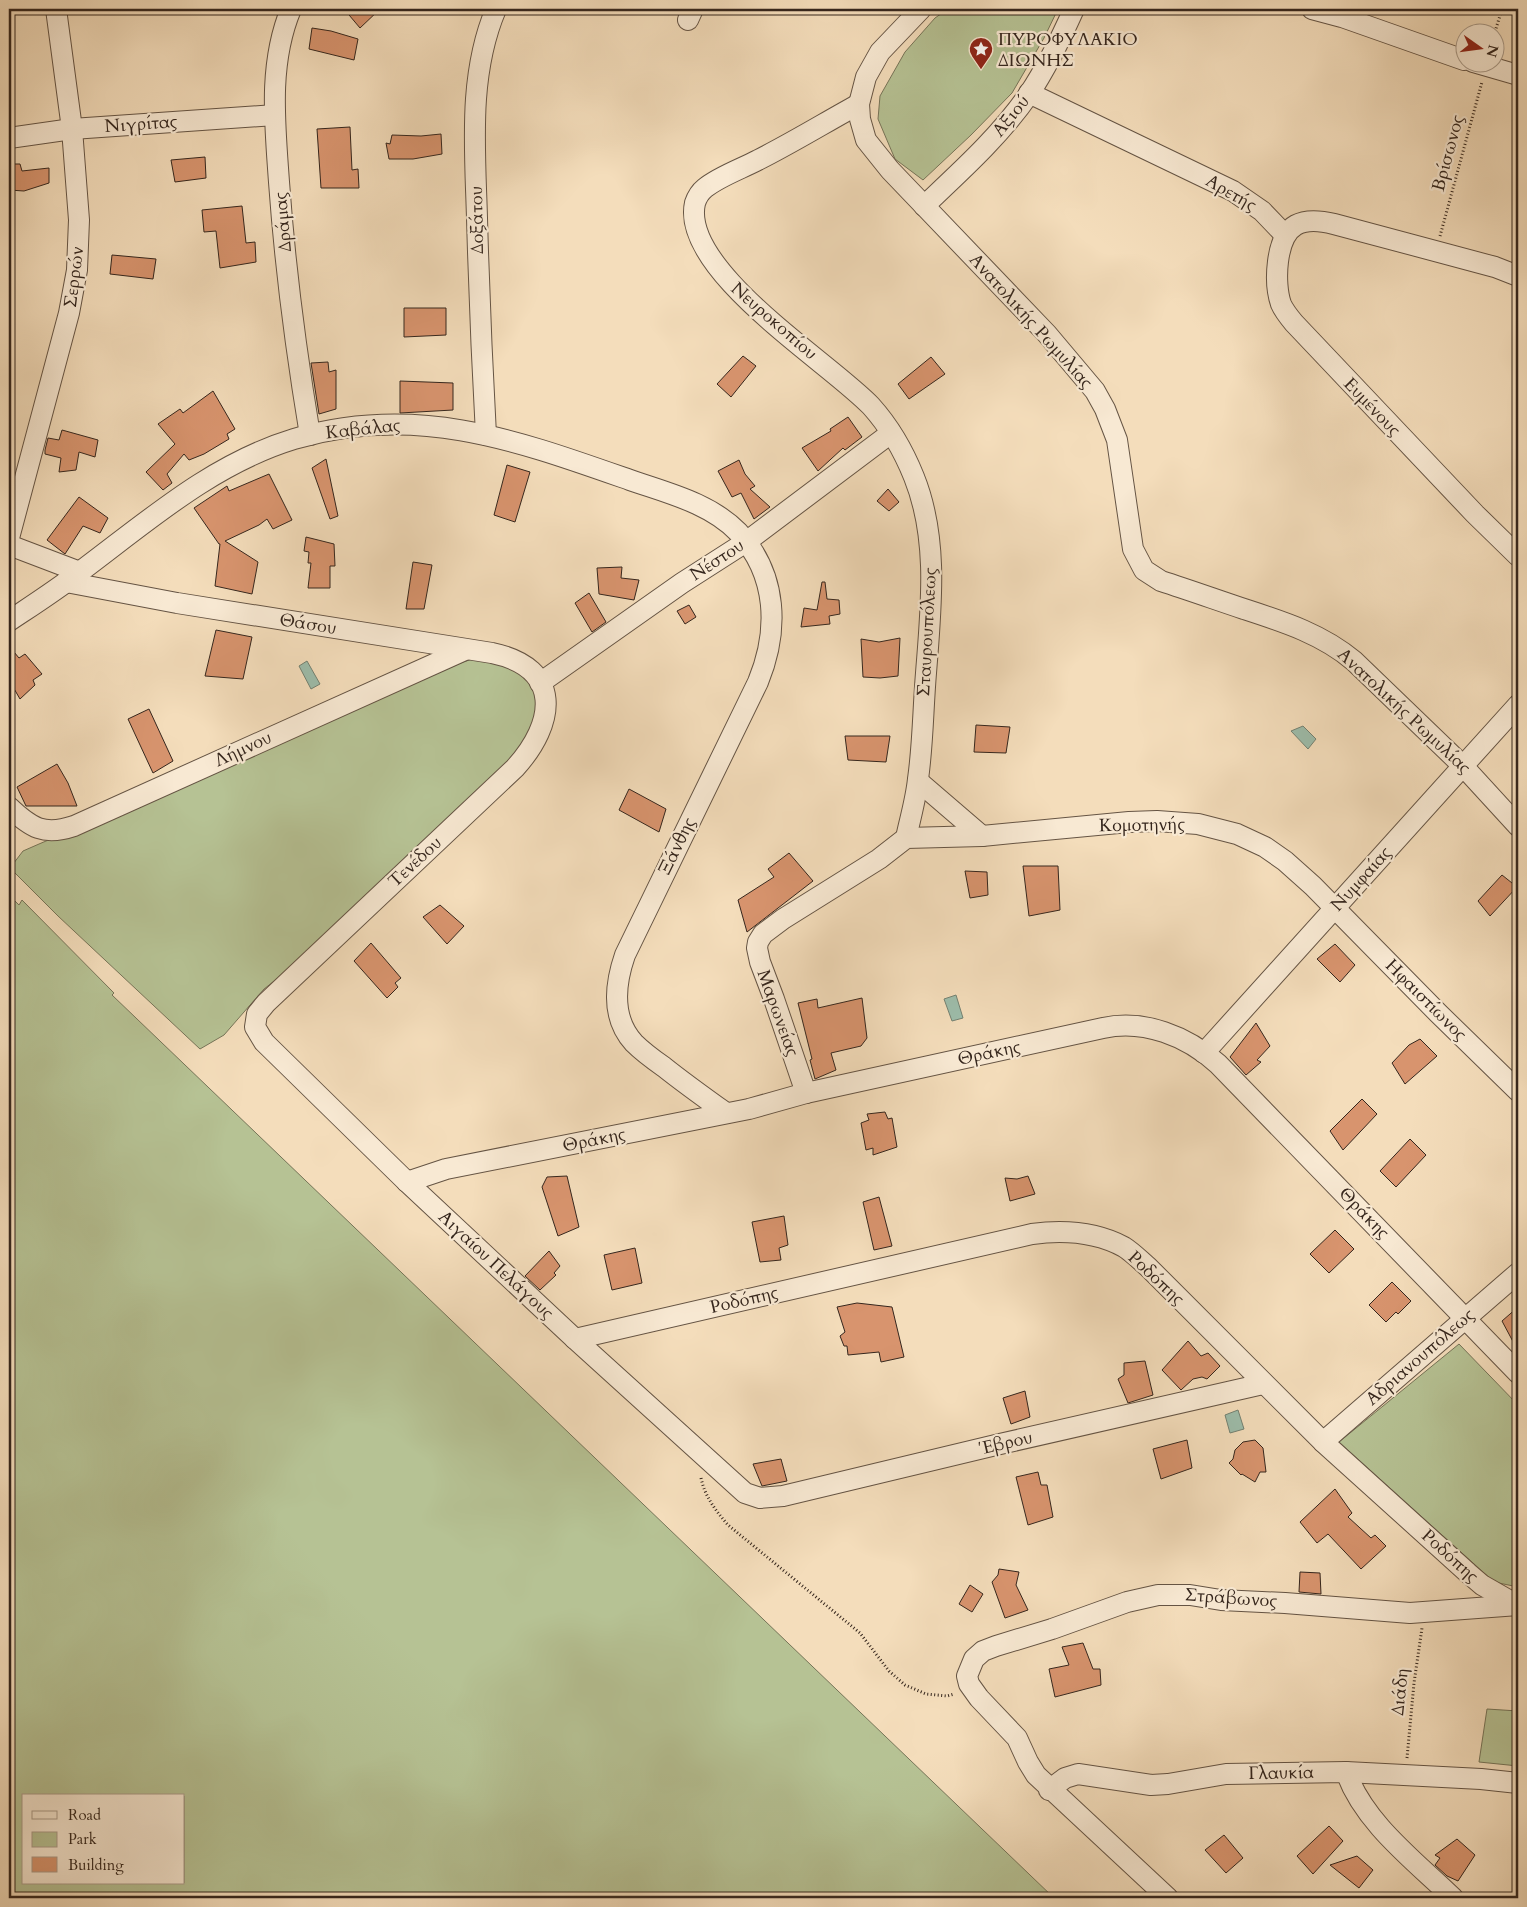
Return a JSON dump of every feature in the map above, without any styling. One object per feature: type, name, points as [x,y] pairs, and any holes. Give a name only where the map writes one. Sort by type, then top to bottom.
[{"type":"street","name":"Σερρών","points":[[9,538],[70,313],[78,264],[79,234],[72,129],[56,9]]},
{"type":"street","name":"Δράμας","points":[[291,9],[278,55],[275,115],[282,222],[289,289],[310,435]]},
{"type":"street","name":"Δοξάτου","points":[[486,435],[480,325],[475,121],[476,88],[481,52],[496,9]]},
{"type":"street","name":"Αξιού","points":[[924,206],[985,147],[1029,94],[1050,58],[1074,9]]},
{"type":"street","points":[[1312,9],[1342,17],[1454,56]]},
{"type":"street","name":"Ανατολικής Ρωμυλίας","points":[[913,11],[880,52],[863,85],[859,104],[862,129],[871,149],[1048,334],[1095,391],[1105,409],[1117,440],[1130,540],[1136,558],[1144,570],[1161,581],[1282,621],[1337,647],[1463,766],[1518,826]]},
{"type":"street","points":[[1504,71],[1518,75]]},
{"type":"street","name":"Αρετής","points":[[1029,94],[1233,191],[1262,211],[1285,236]]},
{"type":"street","name":"Νευροκοπίου","points":[[859,104],[709,185],[698,196],[694,209],[704,246],[732,286],[862,398],[891,433]]},
{"type":"street","name":"Νιγρίτας","points":[[9,138],[72,129],[275,115]]},
{"type":"street","points":[[1285,236],[1289,230],[1301,223],[1320,222],[1495,267],[1518,276]]},
{"type":"street","name":"Ευμένους","points":[[1285,236],[1279,253],[1277,289],[1282,306],[1288,316],[1384,420],[1518,556]]},
{"type":"street","name":"Καβάλας","points":[[9,621],[73,577],[172,502],[219,471],[262,450],[310,435],[348,427],[402,424],[457,428],[543,451],[695,503],[726,522],[746,542]]},
{"type":"street","name":"Νέστου","points":[[540,683],[682,583],[746,542],[891,433]]},
{"type":"street","name":"Σταυρουπόλεως","points":[[891,433],[906,460],[919,491],[926,518],[930,549],[931,587],[918,781],[906,838]]},
{"type":"street","name":"Ξάνθης","points":[[726,1113],[668,1071],[634,1042],[621,1019],[617,994],[620,968],[630,943],[758,682],[767,657],[772,621],[770,597],[762,568],[746,542]]},
{"type":"street","name":"Θάσου","points":[[9,545],[73,577],[177,603],[492,653],[517,660],[532,671],[540,683]]},
{"type":"street","name":"Λήμνου","points":[[14,812],[33,827],[44,830],[64,829],[74,826],[465,650]]},
{"type":"street","name":"Τενέδου","points":[[254,1026],[257,1014],[266,1003],[515,768],[528,753],[537,739],[544,720],[545,701],[540,683]]},
{"type":"street","name":"Νυμφαίας","points":[[1204,1053],[1518,705]]},
{"type":"street","points":[[918,781],[982,836]]},
{"type":"street","name":"Κομοτηνής","points":[[906,838],[982,836],[1128,822],[1164,821],[1216,828],[1237,834],[1270,850],[1296,870],[1335,908]]},
{"type":"street","name":"Μαρωνείας","points":[[806,1093],[760,962],[757,948],[758,942],[763,934],[783,919],[879,859],[906,838]]},
{"type":"street","name":"Ηφαιστίωνος","points":[[1335,908],[1518,1091]]},
{"type":"street","name":"Αιγαίου Πελάγους","points":[[254,1026],[264,1042],[407,1182],[736,1487],[749,1496]]},
{"type":"street","name":"Θράκης","points":[[407,1182],[446,1170],[749,1109],[806,1093],[1114,1026],[1141,1027],[1180,1038],[1218,1064],[1518,1373]]},
{"type":"street","name":"Ροδόπης","points":[[575,1339],[1032,1234],[1068,1233],[1105,1239],[1130,1251],[1148,1267],[1323,1442],[1476,1580],[1518,1605]]},
{"type":"street","name":"Αδριανουπόλεως","points":[[1323,1442],[1518,1273]]},
{"type":"street","name":"Έβρου","points":[[749,1496],[760,1498],[783,1496],[1263,1384]]},
{"type":"street","name":"Στράβωνος","points":[[969,1682],[974,1659],[984,1651],[1127,1602],[1158,1595],[1190,1595],[1227,1600],[1285,1602],[1424,1613],[1518,1605]]},
{"type":"street","points":[[969,1682],[1017,1738],[1031,1769],[1049,1790],[1168,1898]]},
{"type":"street","points":[[1346,1772],[1356,1795],[1374,1821],[1453,1898]]},
{"type":"street","name":"Γλαυκία","points":[[1049,1790],[1065,1778],[1078,1774],[1159,1785],[1226,1774],[1346,1772],[1481,1779],[1518,1783]]},
{"type":"path","points":[[1498,22],[1502,9]]},
{"type":"path","name":"Βρίσωνος","points":[[1436,251],[1478,72]]},
{"type":"path","points":[[695,1449],[703,1490],[714,1508],[728,1525],[860,1633],[889,1671],[905,1685],[926,1694],[947,1696],[969,1682]]},
{"type":"path","name":"Διάδη","points":[[1405,1775],[1414,1683],[1424,1613]]},
{"type":"green space","points":[[948,9],[1058,9],[1044,38],[1012,93],[923,180],[895,159],[878,119],[880,96],[905,52],[935,18]]},
{"type":"green space","points":[[482,656],[520,671],[539,694],[527,750],[305,957],[264,989],[224,1035],[200,1049],[58,916],[10,868],[23,851],[463,662]]},
{"type":"green space","points":[[9,895],[19,905],[22,900],[114,993],[112,995],[1054,1898],[9,1898]]},
{"type":"green space","points":[[1459,1344],[1518,1405],[1518,1587],[1494,1582],[1339,1442]]},
{"type":"green space","points":[[1487,1709],[1518,1711],[1518,1766],[1479,1762]]},
{"type":"shaded area","points":[[307,661],[320,684],[311,689],[299,666]]},
{"type":"shaded area","points":[[1303,726],[1316,739],[1308,749],[1291,731]]},
{"type":"shaded area","points":[[956,995],[963,1018],[952,1021],[944,999]]},
{"type":"shaded area","points":[[1238,1410],[1244,1429],[1230,1433],[1225,1415]]},
{"type":"building","points":[[344,9],[380,9],[360,28]]},
{"type":"building","points":[[312,28],[331,31],[358,39],[354,60],[309,49]]},
{"type":"building","points":[[350,127],[352,170],[358,169],[359,188],[321,188],[317,129]]},
{"type":"building","points":[[441,134],[442,154],[413,159],[389,159],[386,143],[390,144],[392,135],[421,136]]},
{"type":"building","points":[[205,157],[206,178],[175,182],[171,160]]},
{"type":"building","points":[[9,164],[20,164],[22,171],[49,168],[49,183],[24,191],[9,190]]},
{"type":"building","points":[[242,206],[246,243],[255,242],[256,262],[220,268],[216,231],[204,232],[202,210]]},
{"type":"building","points":[[112,255],[156,259],[153,279],[110,274]]},
{"type":"building","points":[[404,308],[446,308],[446,335],[404,337]]},
{"type":"building","points":[[743,356],[756,366],[731,397],[717,384]]},
{"type":"building","points":[[931,357],[945,374],[909,399],[898,384]]},
{"type":"building","points":[[328,362],[329,372],[336,370],[336,409],[319,414],[311,363]]},
{"type":"building","points":[[400,381],[453,383],[453,410],[400,413]]},
{"type":"building","points":[[213,391],[235,429],[227,434],[229,439],[204,454],[189,460],[184,454],[167,474],[172,483],[163,490],[146,472],[175,444],[158,424],[180,409],[183,413]]},
{"type":"building","points":[[848,417],[862,437],[845,450],[843,448],[818,471],[802,448],[831,431],[830,429]]},
{"type":"building","points":[[62,430],[98,440],[95,457],[79,452],[76,470],[59,472],[61,458],[45,454],[45,450],[48,438],[59,440]]},
{"type":"building","points":[[326,459],[338,516],[330,519],[312,468]]},
{"type":"building","points":[[739,460],[745,474],[755,486],[750,489],[770,507],[754,519],[741,493],[732,497],[718,471]]},
{"type":"building","points":[[507,465],[530,472],[515,522],[494,515]]},
{"type":"building","points":[[269,474],[292,520],[273,529],[267,519],[259,525],[225,541],[258,562],[252,594],[215,586],[220,544],[194,508],[227,486],[229,491]]},
{"type":"building","points":[[888,489],[899,502],[889,511],[877,501]]},
{"type":"building","points":[[79,497],[108,518],[100,533],[83,526],[65,554],[47,540]]},
{"type":"building","points":[[306,537],[334,544],[335,566],[330,566],[330,588],[308,588],[311,563],[308,563],[309,552],[304,551]]},
{"type":"building","points":[[413,562],[432,565],[424,609],[406,609]]},
{"type":"building","points":[[622,567],[621,578],[639,580],[634,600],[599,594],[597,568]]},
{"type":"building","points":[[822,582],[825,582],[827,599],[839,600],[840,614],[829,616],[830,624],[801,627],[804,608],[817,610]]},
{"type":"building","points":[[589,593],[606,622],[592,632],[575,603]]},
{"type":"building","points":[[689,605],[696,617],[685,624],[677,611]]},
{"type":"building","points":[[216,630],[252,637],[243,679],[205,676]]},
{"type":"building","points":[[900,638],[898,676],[863,677],[861,639],[879,642]]},
{"type":"building","points":[[9,646],[19,658],[25,654],[42,674],[33,680],[35,685],[20,699],[9,680]]},
{"type":"building","points":[[149,709],[173,761],[153,773],[128,719]]},
{"type":"building","points":[[976,725],[1010,727],[1006,753],[974,752]]},
{"type":"building","points":[[845,736],[890,736],[886,762],[848,760]]},
{"type":"building","points":[[57,764],[68,783],[77,806],[26,806],[17,787]]},
{"type":"building","points":[[629,789],[666,809],[659,832],[619,810]]},
{"type":"building","points":[[789,853],[813,881],[747,932],[738,900],[774,877],[768,869]]},
{"type":"building","points":[[1023,866],[1058,866],[1060,910],[1029,916]]},
{"type":"building","points":[[965,871],[987,872],[988,895],[970,898]]},
{"type":"building","points":[[1502,875],[1517,887],[1490,916],[1478,901]]},
{"type":"building","points":[[440,905],[464,926],[447,944],[423,917]]},
{"type":"building","points":[[371,943],[401,978],[395,983],[398,987],[387,998],[354,961]]},
{"type":"building","points":[[1335,944],[1355,965],[1340,982],[1317,959]]},
{"type":"building","points":[[862,998],[867,1038],[861,1046],[831,1053],[836,1070],[815,1079],[798,1003],[817,999],[818,1008]]},
{"type":"building","points":[[1256,1023],[1270,1046],[1257,1060],[1261,1062],[1246,1075],[1230,1057]]},
{"type":"building","points":[[1420,1039],[1437,1056],[1405,1084],[1392,1063],[1409,1045]]},
{"type":"building","points":[[1362,1099],[1377,1114],[1343,1150],[1330,1131]]},
{"type":"building","points":[[885,1112],[888,1119],[892,1118],[897,1147],[873,1155],[873,1148],[866,1150],[861,1123],[869,1120],[867,1114]]},
{"type":"building","points":[[1410,1139],[1426,1155],[1396,1187],[1380,1171]]},
{"type":"building","points":[[567,1176],[579,1227],[558,1236],[542,1187],[547,1177]]},
{"type":"building","points":[[1028,1176],[1035,1194],[1010,1201],[1005,1178],[1017,1179]]},
{"type":"building","points":[[879,1197],[892,1246],[874,1250],[863,1202]]},
{"type":"building","points":[[784,1216],[788,1245],[779,1248],[781,1260],[760,1262],[752,1222]]},
{"type":"building","points":[[1335,1230],[1354,1249],[1329,1273],[1310,1254]]},
{"type":"building","points":[[635,1248],[642,1283],[612,1290],[604,1255]]},
{"type":"building","points":[[549,1251],[560,1266],[554,1273],[556,1275],[540,1290],[525,1276]]},
{"type":"building","points":[[1392,1282],[1411,1301],[1398,1314],[1396,1312],[1386,1322],[1369,1305]]},
{"type":"building","points":[[857,1303],[892,1307],[904,1357],[881,1362],[879,1352],[848,1355],[847,1346],[844,1346],[840,1336],[845,1332],[837,1307]]},
{"type":"building","points":[[1518,1307],[1518,1351],[1502,1321]]},
{"type":"building","points":[[1188,1341],[1201,1356],[1208,1353],[1220,1366],[1207,1379],[1202,1377],[1193,1379],[1181,1390],[1162,1370]]},
{"type":"building","points":[[1145,1361],[1153,1395],[1128,1403],[1118,1379],[1124,1375],[1124,1363]]},
{"type":"building","points":[[1025,1391],[1030,1417],[1011,1424],[1003,1398]]},
{"type":"building","points":[[1187,1440],[1192,1468],[1161,1479],[1153,1449]]},
{"type":"building","points":[[1255,1440],[1263,1448],[1266,1472],[1260,1472],[1255,1482],[1241,1475],[1229,1463],[1233,1459],[1235,1450],[1243,1442]]},
{"type":"building","points":[[781,1459],[787,1481],[762,1486],[753,1464]]},
{"type":"building","points":[[1038,1472],[1041,1485],[1047,1485],[1053,1517],[1028,1525],[1016,1477]]},
{"type":"building","points":[[1335,1489],[1352,1513],[1348,1517],[1371,1538],[1375,1535],[1386,1546],[1361,1569],[1328,1534],[1317,1543],[1300,1522]]},
{"type":"building","points":[[999,1569],[1019,1572],[1016,1585],[1028,1610],[1005,1618],[992,1582],[998,1575]]},
{"type":"building","points":[[1300,1572],[1320,1573],[1321,1594],[1299,1592]]},
{"type":"building","points":[[970,1585],[983,1594],[972,1612],[959,1604]]},
{"type":"building","points":[[1083,1643],[1093,1669],[1100,1669],[1101,1685],[1055,1697],[1049,1669],[1069,1665],[1062,1647]]},
{"type":"building","points":[[1329,1826],[1343,1841],[1313,1874],[1297,1856]]},
{"type":"building","points":[[1224,1835],[1243,1858],[1226,1873],[1205,1850]]},
{"type":"building","points":[[1457,1839],[1475,1855],[1458,1881],[1447,1876],[1435,1865],[1440,1858],[1435,1855]]},
{"type":"building","points":[[1357,1856],[1373,1870],[1359,1888],[1330,1865]]},
{"type":"place","name":"ΠΥΡΟΦΥΛΑΚΙΟ ΔΙΩΝΗΣ","points":[[981,70]]}]
